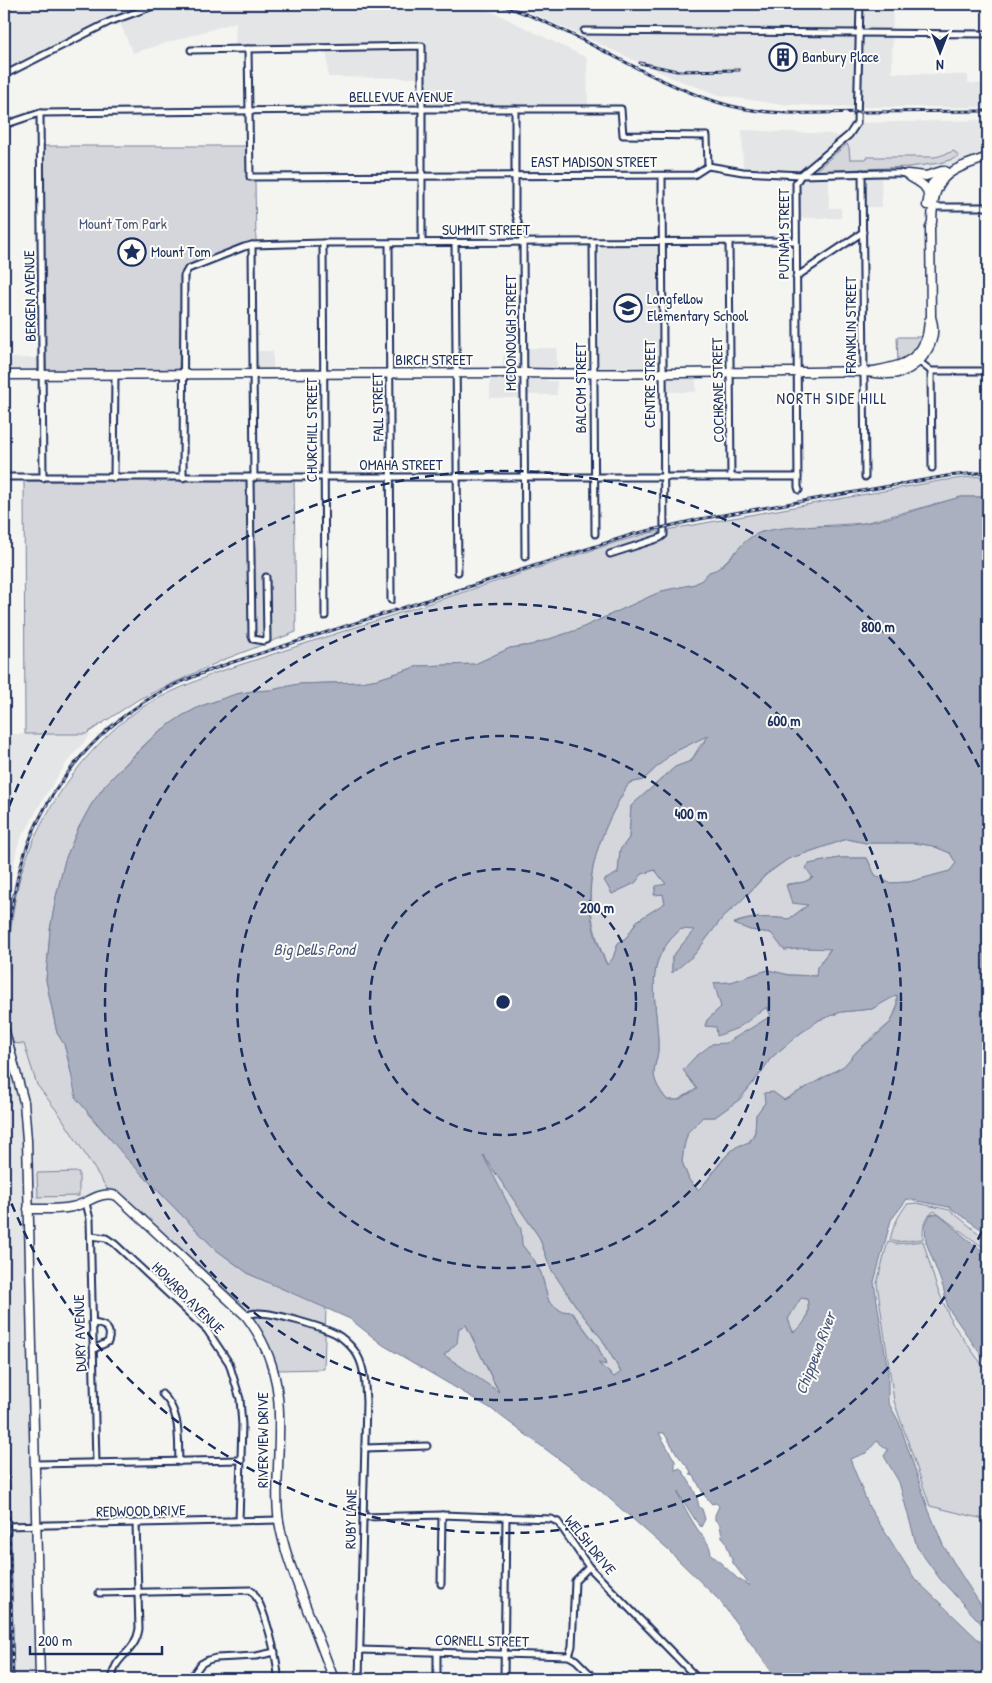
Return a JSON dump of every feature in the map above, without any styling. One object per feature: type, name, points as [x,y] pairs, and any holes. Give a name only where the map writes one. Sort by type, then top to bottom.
[{"type":"main road","points":[[907,174],[931,175],[988,152]]},
{"type":"main road","points":[[930,207],[935,185],[954,170],[988,157]]},
{"type":"main road","points":[[928,198],[935,185],[950,167]]},
{"type":"main road","points":[[907,174],[925,186],[928,191],[932,222],[930,227],[930,318],[925,341],[916,359]]},
{"type":"main road","name":"BIRCH STREET","points":[[4,375],[523,373],[594,375],[864,372],[896,367],[916,359]]},
{"type":"main road","points":[[4,1028],[24,1102],[32,1209],[40,1679]]},
{"type":"main road","name":"RIVERVIEW DRIVE","points":[[86,1203],[105,1194],[117,1196],[246,1316],[265,1344],[277,1381],[279,1405],[277,1494],[279,1520],[295,1577],[334,1679]]},
{"type":"main road","points":[[32,1209],[71,1208],[86,1203]]},
{"type":"street","points":[[4,75],[109,22],[159,4]]},
{"type":"street","name":"PUTNAM STREET","points":[[799,490],[796,183],[801,175],[849,135],[856,126],[858,112],[860,4]]},
{"type":"street","points":[[584,31],[988,34]]},
{"type":"street","points":[[191,50],[422,46],[422,243]]},
{"type":"street","points":[[248,49],[249,112]]},
{"type":"street","name":"MCDONOUGH STREET","points":[[515,109],[515,210],[523,243],[525,557]]},
{"type":"street","name":"BELLEVUE AVENUE","points":[[4,125],[40,113],[621,109],[622,135],[707,136],[708,166]]},
{"type":"street","name":"EAST MADISON STREET","points":[[249,112],[250,177],[662,176],[694,175],[708,166]]},
{"type":"street","name":"BERGEN AVENUE","points":[[40,113],[43,478]]},
{"type":"street","points":[[708,166],[743,172],[801,175],[907,174],[935,185]]},
{"type":"street","name":"FRANKLIN STREET","points":[[862,173],[865,477]]},
{"type":"street","name":"CENTRE STREET","points":[[610,554],[660,538],[664,535],[662,176]]},
{"type":"street","points":[[930,207],[988,207]]},
{"type":"street","points":[[796,277],[863,232]]},
{"type":"street","name":"SUMMIT STREET","points":[[184,374],[184,276],[188,269],[252,245],[455,242],[663,243],[796,241]]},
{"type":"street","points":[[455,242],[458,572]]},
{"type":"street","name":"COCHRANE STREET","points":[[729,242],[731,477]]},
{"type":"street","name":"CHURCHILL STREET","points":[[323,243],[326,616]]},
{"type":"street","name":"BALCOM STREET","points":[[593,243],[595,534]]},
{"type":"street","name":"FALL STREET","points":[[389,244],[391,600]]},
{"type":"street","points":[[252,245],[254,374],[252,636],[253,639],[264,641],[267,640],[266,577]]},
{"type":"street","points":[[916,359],[931,371],[988,371]]},
{"type":"street","points":[[931,371],[932,468]]},
{"type":"street","points":[[183,478],[184,374]]},
{"type":"street","points":[[114,478],[115,375]]},
{"type":"street","name":"OMAHA STREET","points":[[4,477],[798,477]]},
{"type":"street","name":"DURY AVENUE","points":[[86,1203],[90,1212],[91,1236],[96,1463]]},
{"type":"street","name":"HOWARD AVENUE","points":[[91,1236],[106,1238],[114,1244],[206,1330],[229,1363],[240,1399],[242,1425],[239,1521]]},
{"type":"street","name":"RUBY LANE","points":[[246,1316],[257,1312],[266,1313],[323,1329],[337,1335],[349,1344],[360,1360],[363,1369],[366,1402],[359,1679]]},
{"type":"street","points":[[92,1323],[103,1324],[110,1332],[108,1342],[94,1349]]},
{"type":"street","points":[[162,1394],[173,1406],[176,1415],[179,1462]]},
{"type":"street","points":[[365,1448],[426,1446]]},
{"type":"street","points":[[35,1464],[241,1460]]},
{"type":"street","points":[[441,1584],[442,1515]]},
{"type":"street","name":"WELSH DRIVE","points":[[364,1517],[442,1515],[551,1519],[558,1522],[589,1567],[696,1678]]},
{"type":"street","points":[[504,1679],[506,1517]]},
{"type":"street","name":"REDWOOD DRIVE","points":[[4,1526],[279,1520]]},
{"type":"street","points":[[113,1679],[114,1667],[132,1649],[138,1638],[136,1523]]},
{"type":"street","points":[[589,1567],[575,1581],[572,1646],[569,1656],[576,1660],[595,1679]]},
{"type":"street","points":[[99,1593],[251,1590],[257,1599],[275,1652],[278,1679]]},
{"type":"street","name":"CORNELL STREET","points":[[360,1650],[569,1656]]},
{"type":"street","points":[[190,1679],[201,1664],[208,1660],[256,1656],[275,1652]]},
{"type":"street","points":[[437,1653],[437,1679]]},
{"type":"shaded area","points":[[4,4],[465,4],[493,12],[587,58],[588,109],[422,109],[421,78],[328,77],[327,48],[248,49],[235,46],[236,22],[133,53],[118,19],[4,75]]},
{"type":"shaded area","name":"Banbury Place","points":[[513,4],[856,4],[854,107],[776,104],[719,95],[673,78]]},
{"type":"shaded area","points":[[860,4],[893,4],[892,73],[968,75],[968,83],[982,84],[984,34],[988,34],[988,107],[858,107]]},
{"type":"shaded area","points":[[988,120],[988,152],[959,162],[937,173],[881,173],[882,207],[863,207],[862,173],[829,174],[829,208],[841,208],[841,218],[796,218],[796,183],[800,176],[743,172],[742,130],[831,134],[841,137],[852,133],[857,123]]},
{"type":"shaded area","name":"Longfellow Elementary School","points":[[659,246],[657,370],[599,369],[599,247]]},
{"type":"shaded area","points":[[526,348],[557,348],[557,372],[503,372],[503,356],[526,357]]},
{"type":"shaded area","points":[[256,351],[273,351],[273,372],[257,371]]},
{"type":"shaded area","points":[[4,358],[40,358],[40,368],[38,371],[4,371]]},
{"type":"shaded area","points":[[668,378],[696,378],[696,392],[667,392]]},
{"type":"shaded area","points":[[490,379],[546,379],[547,381],[557,381],[557,395],[521,395],[521,398],[490,398]]},
{"type":"shaded area","points":[[4,734],[91,734],[68,761],[43,799],[26,831],[24,831],[17,848],[4,918]]},
{"type":"shaded area","points":[[4,1028],[24,1044],[37,1085],[119,1190],[71,1208],[33,1206],[27,1201],[25,1270],[35,1679],[4,1679]]},
{"type":"shaded area","points":[[907,1199],[949,1207],[988,1234],[988,1255],[972,1243],[943,1287],[948,1308],[988,1365],[988,1616],[943,1545],[929,1511],[899,1422],[888,1402],[888,1372],[874,1282],[891,1220]]},
{"type":"shaded area","points":[[877,1441],[888,1450],[884,1456],[899,1482],[917,1547],[988,1631],[988,1649],[915,1579],[869,1507],[850,1459],[866,1453]]},
{"type":"green space","points":[[847,144],[850,159],[866,159],[867,157],[935,157],[954,151],[959,157],[940,163],[909,167],[815,171]]},
{"type":"green space","name":"Mount Tom Park","points":[[43,146],[248,146],[249,178],[255,182],[256,242],[241,245],[186,268],[182,276],[179,370],[46,371]]},
{"type":"green space","points":[[897,337],[925,337],[917,351],[898,364]]},
{"type":"green space","points":[[988,476],[988,497],[961,497],[864,523],[788,528],[761,532],[745,542],[717,570],[709,572],[702,580],[695,584],[662,591],[577,630],[531,645],[510,648],[475,664],[419,666],[378,679],[361,682],[298,684],[272,690],[236,694],[201,706],[157,733],[106,784],[91,805],[78,829],[65,860],[56,897],[50,930],[46,980],[57,1033],[64,1044],[72,1076],[88,1114],[151,1184],[215,1249],[249,1274],[326,1307],[324,1369],[277,1370],[269,1345],[242,1304],[125,1198],[116,1192],[108,1190],[60,1115],[37,1085],[24,1044],[8,1043],[4,999],[12,921],[19,883],[26,859],[46,816],[74,773],[109,734],[127,718],[154,700],[189,684],[215,673],[617,542],[649,533],[939,481]]},
{"type":"green space","points":[[294,480],[296,632],[223,660],[139,699],[86,734],[25,734],[24,481]]},
{"type":"green space","points":[[710,734],[699,747],[691,761],[675,767],[631,806],[629,838],[620,850],[618,873],[605,880],[612,894],[635,883],[642,874],[655,870],[666,884],[654,895],[663,894],[665,903],[637,921],[627,937],[618,943],[608,966],[598,941],[592,917],[590,895],[592,872],[605,828],[629,783],[643,780],[672,753]]},
{"type":"green space","points":[[847,839],[866,843],[915,843],[933,846],[950,853],[956,863],[950,871],[909,882],[889,883],[875,875],[867,858],[839,858],[809,864],[813,877],[804,882],[787,884],[809,904],[789,919],[761,918],[734,923],[750,930],[772,933],[784,950],[831,948],[817,967],[817,976],[789,975],[768,970],[731,982],[715,983],[721,1007],[707,1020],[705,1026],[716,1026],[767,1007],[771,1016],[726,1044],[712,1044],[686,1076],[698,1088],[678,1100],[667,1100],[660,1091],[654,1077],[658,1039],[654,981],[658,960],[665,947],[681,929],[695,929],[672,957],[672,972],[694,955],[723,917],[766,875],[788,859]]},
{"type":"green space","points":[[897,994],[897,1007],[891,1022],[859,1049],[844,1066],[784,1100],[773,1092],[756,1115],[755,1132],[749,1142],[730,1152],[699,1190],[689,1180],[682,1162],[684,1146],[688,1132],[703,1117],[715,1117],[740,1099],[771,1058],[819,1020],[841,1012],[872,1009]]},
{"type":"green space","points":[[481,1152],[539,1237],[551,1269],[578,1309],[602,1339],[621,1373],[614,1377],[597,1362],[606,1364],[597,1345],[572,1312],[561,1311],[549,1302],[541,1273],[534,1260],[522,1245],[520,1229]]},
{"type":"green space","points":[[79,1172],[79,1196],[38,1197],[37,1173]]},
{"type":"green space","points":[[917,1203],[950,1210],[988,1241],[988,1251],[934,1211],[925,1223],[923,1239],[897,1242],[890,1240],[896,1221],[907,1204]]},
{"type":"green space","points":[[888,1241],[896,1244],[923,1241],[936,1285],[952,1323],[988,1373],[988,1520],[930,1506],[894,1401],[877,1283]]},
{"type":"green space","points":[[800,1298],[807,1299],[807,1314],[804,1323],[793,1332],[788,1319]]},
{"type":"green space","points":[[466,1325],[499,1393],[444,1355],[450,1350],[459,1328]]},
{"type":"water","name":"Big Dells Pond","points":[[961,497],[988,497],[988,1234],[949,1207],[907,1199],[891,1220],[874,1282],[888,1372],[888,1402],[899,1422],[929,1511],[943,1545],[988,1616],[988,1631],[940,1579],[917,1547],[899,1482],[884,1456],[888,1450],[877,1441],[866,1453],[850,1459],[869,1507],[915,1579],[988,1649],[988,1679],[777,1679],[720,1601],[668,1550],[594,1485],[490,1408],[383,1345],[350,1319],[249,1274],[215,1249],[127,1159],[76,1098],[64,1044],[57,1033],[46,980],[50,930],[65,860],[91,805],[106,784],[157,733],[201,706],[236,694],[272,690],[298,684],[361,682],[378,679],[419,666],[475,664],[510,648],[531,645],[577,630],[662,591],[695,584],[702,580],[709,572],[723,565],[745,541],[759,533],[785,528],[865,523]],"holes":[[[709,735],[691,761],[675,767],[631,806],[629,838],[620,850],[618,873],[604,880],[612,894],[635,883],[642,874],[655,870],[666,884],[656,886],[654,895],[663,894],[665,903],[637,921],[627,937],[618,943],[613,958],[607,965],[597,941],[591,918],[592,872],[598,850],[616,805],[629,783],[643,780],[672,753]],[[847,839],[866,843],[915,843],[933,846],[950,853],[956,863],[950,871],[909,882],[889,883],[875,875],[867,858],[839,858],[809,864],[806,868],[813,878],[804,882],[786,885],[792,903],[808,905],[789,919],[761,918],[734,924],[750,930],[771,933],[784,950],[807,948],[831,949],[817,967],[816,976],[789,975],[768,970],[731,982],[714,983],[721,1007],[707,1020],[705,1026],[716,1027],[717,1036],[738,1028],[767,1007],[771,1016],[726,1043],[712,1044],[694,1058],[683,1070],[697,1089],[678,1100],[667,1100],[660,1091],[654,1077],[658,1050],[654,981],[660,955],[681,929],[694,930],[672,957],[672,973],[694,955],[723,917],[766,874],[788,859]],[[897,995],[897,1007],[891,1022],[859,1049],[844,1066],[784,1100],[773,1092],[764,1093],[765,1103],[756,1115],[755,1132],[750,1142],[730,1152],[698,1190],[689,1180],[682,1162],[688,1132],[703,1117],[715,1117],[740,1099],[771,1058],[798,1035],[819,1020],[841,1012],[872,1009]],[[483,1155],[539,1237],[551,1269],[578,1309],[602,1339],[621,1372],[614,1377],[598,1363],[606,1365],[597,1345],[571,1312],[561,1311],[549,1302],[541,1273],[534,1260],[522,1245],[521,1229]],[[801,1298],[807,1299],[808,1309],[804,1323],[793,1332],[788,1319]],[[466,1325],[499,1392],[444,1355],[457,1343],[459,1328]],[[659,1433],[664,1433],[690,1470],[691,1475],[694,1476],[704,1495],[712,1504],[716,1503],[719,1506],[715,1520],[720,1525],[722,1537],[725,1540],[733,1563],[750,1586],[738,1579],[711,1554],[708,1544],[692,1521],[677,1491],[701,1527],[705,1519],[702,1509],[699,1507],[694,1492],[680,1468],[675,1470],[675,1461]]]},
{"type":"water","points":[[930,1215],[939,1215],[988,1255],[988,1365],[948,1308],[943,1287],[926,1242],[925,1225]]},
{"type":"railway","points":[[497,4],[553,26],[661,80],[689,92],[734,107],[788,113],[988,111]]},
{"type":"railway","points":[[640,63],[677,71],[739,70]]},
{"type":"railway","points":[[4,977],[11,913],[18,876],[38,821],[52,795],[69,771],[109,728],[132,710],[166,689],[230,663],[634,534],[700,519],[947,476],[988,472]]},
{"type":"railway","points":[[4,1280],[13,1679]]},
{"type":"place","name":"Banbury Place","points":[[783,57]]},
{"type":"place","name":"Mount Tom","points":[[132,252]]},
{"type":"place","name":"Longfellow Elementary School","points":[[628,308]]},
{"type":"district","name":"NORTH SIDE HILL","points":[[832,398]]},
{"type":"water label","name":"Chippewa River","points":[[815,1353]]}]
